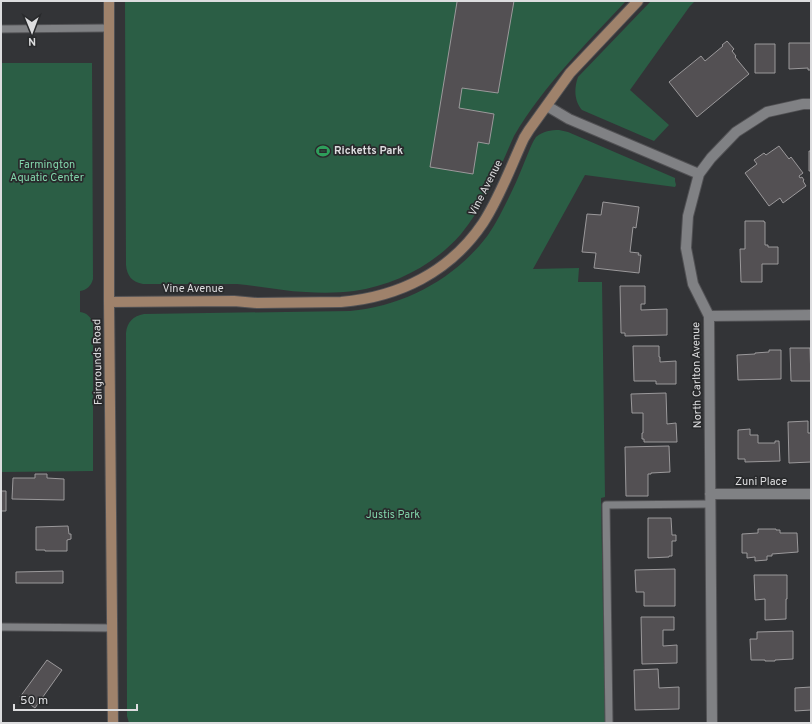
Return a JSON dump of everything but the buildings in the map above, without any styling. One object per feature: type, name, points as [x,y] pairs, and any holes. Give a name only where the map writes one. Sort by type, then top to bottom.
[{"type":"street","name":"Fairgrounds Road","points":[[109,1],[109,302],[113,723]]},
{"type":"street","name":"Vine Avenue","points":[[109,302],[341,302],[370,298],[400,289],[428,276],[442,266],[474,235],[488,214],[500,191],[524,138],[570,73],[638,1]]},
{"type":"street","points":[[547,106],[569,119],[698,174],[736,132],[760,116],[767,112],[803,104],[811,104]]},
{"type":"street","name":"North Carlton Avenue","points":[[698,174],[688,216],[686,248],[693,284],[709,316],[712,723]]},
{"type":"street","points":[[709,316],[811,315]]},
{"type":"street","name":"Zuni Place","points":[[711,499],[811,494]]},
{"type":"lane","points":[[1,29],[108,28]]},
{"type":"lane","points":[[609,723],[606,505],[711,499]]},
{"type":"lane","points":[[1,627],[113,628]]},
{"type":"green space","name":"Ricketts Park","points":[[125,1],[626,1],[552,82],[526,117],[514,136],[491,187],[470,223],[450,245],[426,264],[399,279],[354,291],[324,293],[289,291],[237,284],[143,284],[136,282],[131,278],[126,265]]},
{"type":"green space","points":[[651,1],[695,1],[630,90],[669,125],[654,141],[582,110],[577,103],[575,90],[578,77]]},
{"type":"green space","name":"Farmington Aquatic Center","points":[[1,63],[92,63],[93,279],[91,284],[85,290],[80,291],[80,312],[85,313],[93,323],[93,471],[1,472]]},
{"type":"green space","name":"Justis Park","points":[[559,130],[568,132],[675,178],[676,185],[675,187],[585,175],[533,269],[579,268],[578,282],[602,282],[605,497],[601,498],[605,723],[129,723],[127,716],[126,333],[131,320],[144,314],[350,311],[390,303],[409,296],[427,288],[444,277],[475,251],[488,235],[514,188],[531,145],[536,137],[544,132]]},
{"type":"place","name":"Ricketts Park","points":[[323,151]]}]
